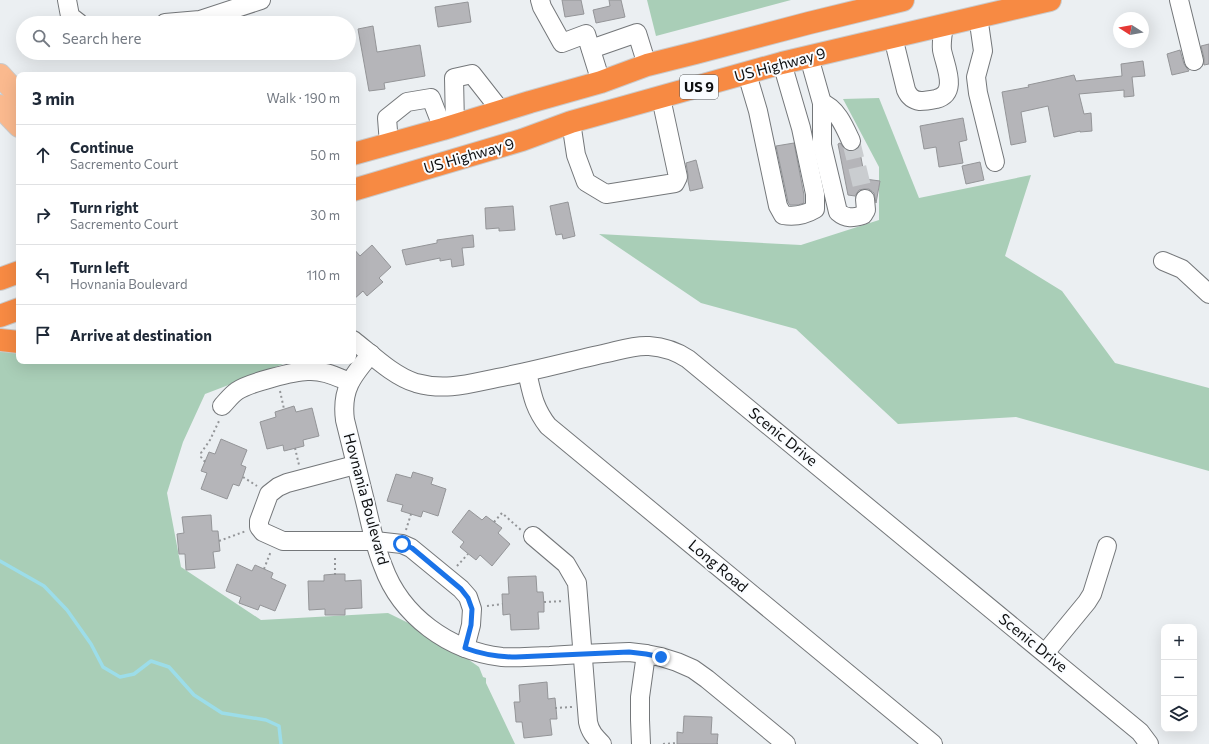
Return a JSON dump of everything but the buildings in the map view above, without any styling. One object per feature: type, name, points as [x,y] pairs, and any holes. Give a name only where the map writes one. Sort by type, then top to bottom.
[{"type":"highway","name":"US 9","points":[[356,153],[601,82],[647,64],[903,0]]},
{"type":"highway","name":"US Highway 9","points":[[356,189],[522,140],[571,122],[782,64],[1050,0]]},
{"type":"highway","points":[[0,279],[16,273]]},
{"type":"highway","points":[[0,316],[16,310]]},
{"type":"highway","points":[[0,340],[16,342]]},
{"type":"main road","points":[[0,75],[16,93]]},
{"type":"main road","points":[[0,106],[16,123]]},
{"type":"street","points":[[67,0],[70,16]]},
{"type":"street","points":[[212,16],[261,0]]},
{"type":"street","points":[[540,0],[562,43],[586,34],[601,82]]},
{"type":"street","points":[[1179,0],[1194,61]]},
{"type":"street","points":[[978,16],[983,51],[976,77],[978,94],[995,162]]},
{"type":"street","points":[[892,37],[906,90],[909,96],[914,100],[921,101],[940,98],[945,94],[949,81],[942,48],[944,25]]},
{"type":"street","points":[[591,49],[637,33],[647,64]]},
{"type":"street","points":[[809,57],[822,103],[822,145],[838,212],[844,217],[855,218],[863,215],[866,210],[865,199]]},
{"type":"street","points":[[747,74],[758,111],[778,206],[783,215],[792,216],[807,214],[815,209],[815,194],[801,128],[782,64]]},
{"type":"street","points":[[449,127],[454,78],[472,74],[501,111]]},
{"type":"street","points":[[389,144],[387,118],[407,102],[431,98],[449,127]]},
{"type":"street","points":[[571,122],[576,155],[586,182],[606,194],[675,184],[678,177],[660,98]]},
{"type":"street","points":[[822,103],[833,110],[842,122],[851,141]]},
{"type":"street","points":[[1162,261],[1182,269],[1209,294]]},
{"type":"street","name":"Scenic Drive","points":[[356,342],[396,374],[414,382],[444,387],[458,386],[527,372],[641,346],[661,347],[682,354],[1140,732],[1149,744]]},
{"type":"street","name":"Hovnania Boulevard","points":[[371,354],[355,373],[350,382],[345,395],[345,420],[375,541],[383,567],[390,582],[413,614],[438,635],[456,644],[465,648],[502,657],[629,652],[646,654],[677,662],[693,669],[707,679],[782,743]]},
{"type":"street","points":[[222,412],[229,397],[238,390],[250,384],[298,372],[309,370],[326,373],[350,382]]},
{"type":"street","name":"Long Road","points":[[527,372],[534,403],[540,416],[548,426],[933,744]]},
{"type":"street","points":[[356,465],[287,483],[278,487],[269,494],[259,521],[259,527],[263,532],[283,541],[375,541],[402,544],[412,548],[461,589],[468,598],[472,609],[471,625],[465,648]]},
{"type":"street","points":[[533,536],[566,564],[577,583],[589,730],[602,744]]},
{"type":"street","points":[[1045,653],[1092,594],[1107,546]]},
{"type":"street","points":[[641,744],[640,697],[646,654]]},
{"type":"path","points":[[281,394],[284,409]]},
{"type":"path","points":[[205,462],[201,457],[201,454],[210,440],[222,412]]},
{"type":"path","points":[[294,448],[298,462]]},
{"type":"path","points":[[243,477],[255,484]]},
{"type":"path","points":[[494,522],[502,513],[531,538],[533,536]]},
{"type":"path","points":[[219,541],[259,527]]},
{"type":"path","points":[[459,564],[468,554]]},
{"type":"path","points":[[264,569],[270,555]]},
{"type":"path","points":[[334,574],[335,559]]},
{"type":"path","points":[[544,602],[562,601]]},
{"type":"path","points":[[489,606],[503,604]]},
{"type":"path","points":[[555,708],[569,707]]},
{"type":"path","points":[[662,744],[677,743]]},
{"type":"green space","points":[[647,0],[791,0],[656,36]]},
{"type":"green space","points":[[879,98],[919,198],[1031,175],[1005,256],[1062,291],[1115,363],[1209,388],[1209,471],[1016,417],[898,424],[796,329],[701,303],[599,234],[801,245],[879,220],[879,167],[843,99]]},
{"type":"green space","points":[[0,348],[16,350],[16,364],[283,364],[205,394],[183,442],[167,493],[181,567],[261,620],[388,613],[435,636],[479,667],[483,677],[486,678],[486,683],[515,744],[0,744]]},
{"type":"waterway","points":[[0,561],[44,586],[67,610],[91,644],[103,667],[120,677],[134,674],[151,661],[169,667],[194,695],[222,713],[266,720],[279,726],[281,744]]},
{"type":"tunnel","points":[[851,141],[865,199]]},
{"type":"route","points":[[402,544],[412,548],[461,589],[468,598],[472,609],[471,625],[465,648],[472,651],[502,657],[629,652],[661,657]]}]
